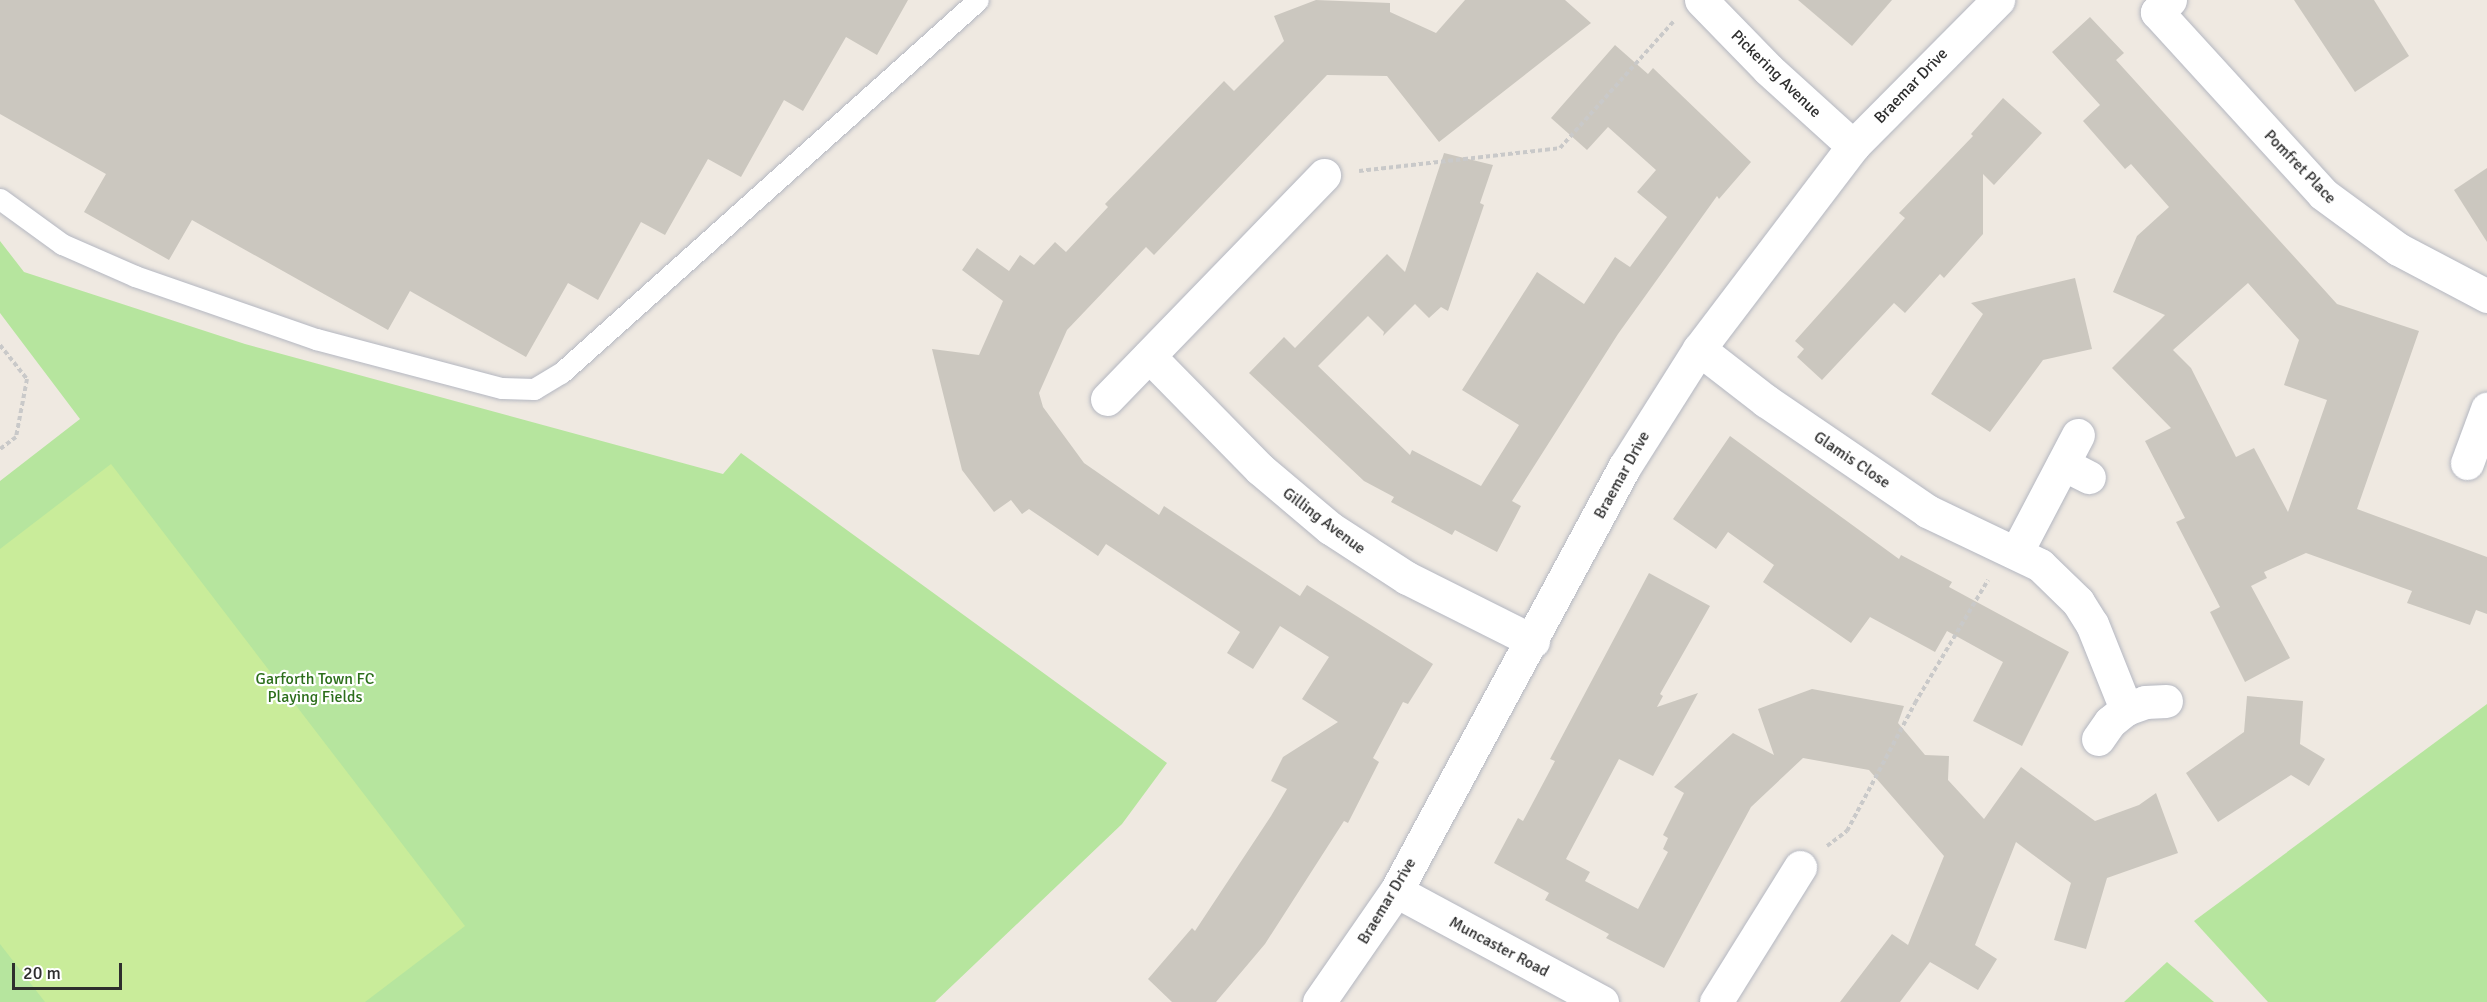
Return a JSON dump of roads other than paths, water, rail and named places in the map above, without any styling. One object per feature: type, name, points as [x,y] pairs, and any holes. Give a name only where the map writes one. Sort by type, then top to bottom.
[{"type":"street","name":"Braemar Drive","points":[[1318,1002],[1396,891],[1533,641],[1625,466],[1699,349],[1853,146],[1998,0]]},
{"type":"street","name":"Pomfret Place","points":[[2170,0],[2157,12],[2323,195],[2398,249],[2487,296]]},
{"type":"street","name":"Pickering Avenue","points":[[1689,9],[1768,69],[1853,146]]},
{"type":"street","points":[[1107,399],[1324,175]]},
{"type":"street","name":"Glamis Close","points":[[1699,349],[1766,402],[1928,510],[2013,548],[2040,565],[2078,602],[2104,646],[2126,709]]},
{"type":"street","name":"Gilling Avenue","points":[[1149,356],[1260,469],[1330,528],[1407,578],[1533,641]]},
{"type":"street","points":[[2467,463],[2487,409]]},
{"type":"street","points":[[2013,548],[2076,470],[2078,435]]},
{"type":"street","points":[[2098,739],[2110,722],[2126,709],[2145,702],[2166,701]]},
{"type":"street","points":[[1716,1002],[1800,867]]},
{"type":"street","name":"Muncaster Road","points":[[1396,891],[1602,1002]]},
{"type":"lane","points":[[0,199],[62,244],[135,276],[316,339],[502,388],[534,389],[561,373],[978,0]]},
{"type":"park label","name":"Garforth Town FC Playing Fields","points":[[315,688]]}]
